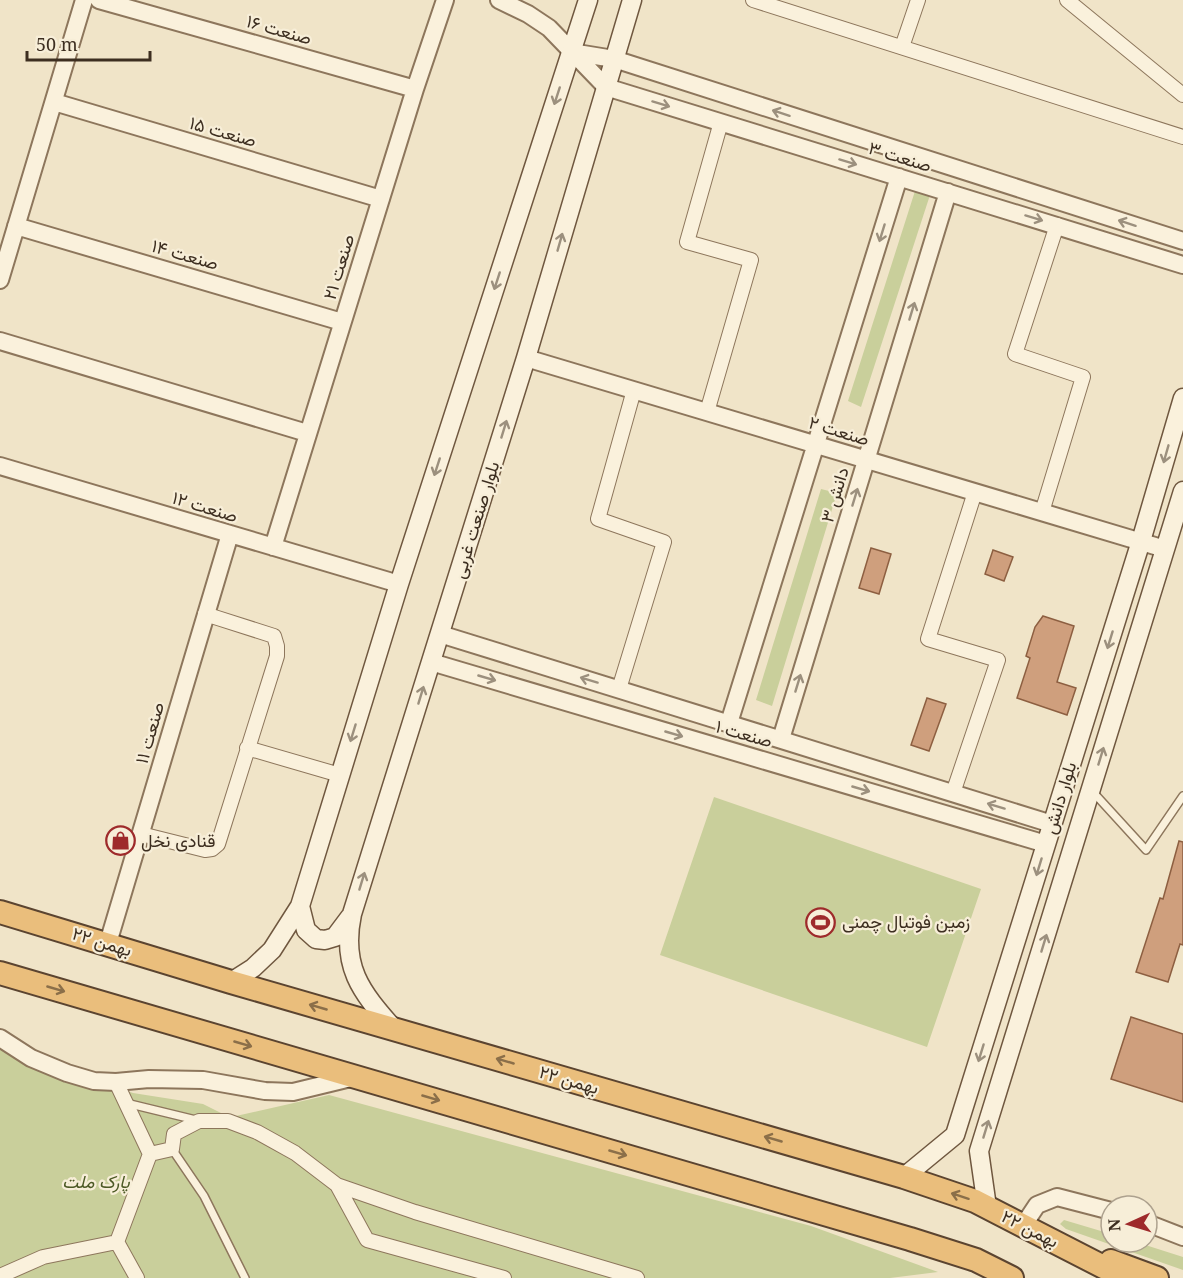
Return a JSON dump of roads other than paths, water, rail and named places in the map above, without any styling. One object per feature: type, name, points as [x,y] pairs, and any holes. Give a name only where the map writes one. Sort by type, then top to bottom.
[{"type":"highway","name":"۲۲ بهمن","points":[[0,912],[231,982],[904,1177],[987,1207],[1125,1278]]},
{"type":"highway","points":[[0,973],[910,1239],[976,1260],[1012,1278]]},
{"type":"highway","points":[[1054,1241],[1105,1278]]},
{"type":"highway","points":[[1054,1241],[1157,1278]]},
{"type":"main road","points":[[231,982],[253,968],[272,950],[300,906],[399,585],[588,0]]},
{"type":"main road","name":"بلوار صنعت غربی","points":[[394,1029],[371,1004],[351,968],[348,936],[352,914],[526,358],[632,0]]},
{"type":"main road","name":"بلوار دانش","points":[[904,1177],[955,1135],[1141,541],[1183,398]]},
{"type":"main road","name":"بلوار دانش","points":[[987,1207],[979,1151],[1183,491]]},
{"type":"main road","points":[[1065,782],[1091,790]]},
{"type":"main road","points":[[300,906],[306,930],[316,939],[325,940],[335,937],[352,914]]},
{"type":"street","points":[[0,280],[84,0]]},
{"type":"street","name":"صنعت ۱۶","points":[[99,0],[415,88]]},
{"type":"street","name":"صنعت ۲۱","points":[[273,547],[415,88],[445,0]]},
{"type":"street","points":[[499,0],[528,14],[549,28],[606,87]]},
{"type":"street","points":[[753,0],[782,4],[902,47],[1183,137]]},
{"type":"street","points":[[902,47],[918,0]]},
{"type":"street","points":[[1067,0],[1183,95]]},
{"type":"street","name":"صنعت ۳","points":[[571,52],[614,59],[1183,241]]},
{"type":"street","name":"صنعت ۳","points":[[606,87],[1183,265]]},
{"type":"street","name":"صنعت ۱۵","points":[[54,102],[381,198]]},
{"type":"street","points":[[707,412],[751,260],[687,242],[721,122]]},
{"type":"street","name":"دانش ۳","points":[[729,723],[899,177]]},
{"type":"street","name":"دانش ۳","points":[[781,739],[948,192]]},
{"type":"street","points":[[1042,512],[1083,377],[1015,354],[1057,225]]},
{"type":"street","name":"صنعت ۱۴","points":[[16,226],[342,322]]},
{"type":"street","points":[[0,341],[308,433]]},
{"type":"street","name":"صنعت ۲","points":[[526,358],[1165,549]]},
{"type":"street","points":[[619,689],[664,542],[598,519],[634,390]]},
{"type":"street","name":"صنعت ۱۲","points":[[0,466],[399,585]]},
{"type":"street","points":[[953,793],[998,660],[928,639],[975,492]]},
{"type":"street","name":"صنعت ۱۱","points":[[108,944],[230,534]]},
{"type":"street","points":[[141,834],[205,850],[212,849],[218,844],[277,656],[274,636],[206,614]]},
{"type":"street","name":"صنعت ۱","points":[[440,634],[1052,824]]},
{"type":"street","name":"صنعت ۱","points":[[431,662],[1046,843]]},
{"type":"street","points":[[247,748],[340,775]]},
{"type":"street","points":[[0,1038],[31,1058],[94,1081],[203,1080],[265,1091],[293,1092],[357,1077]]},
{"type":"street","points":[[116,1082],[150,1154],[117,1242],[137,1278]]},
{"type":"street","points":[[150,1154],[172,1149],[174,1134],[199,1121],[228,1121],[257,1132],[295,1153],[337,1185],[415,1212],[637,1278]]},
{"type":"street","points":[[337,1185],[368,1240],[504,1278]]},
{"type":"street","points":[[1023,1226],[1037,1205],[1057,1197],[1099,1208]]},
{"type":"street","points":[[1159,1228],[1183,1237]]},
{"type":"street","points":[[0,1276],[43,1257],[117,1242]]},
{"type":"lane","points":[[1091,790],[1146,850],[1183,796]]},
{"type":"lane","points":[[126,1103],[199,1121]]},
{"type":"lane","points":[[172,1149],[204,1196],[245,1278]]},
{"type":"place","name":"قنادی نخل","points":[[120,841]]},
{"type":"place","name":"زمین فوتبال چمنی","points":[[821,922]]},
{"type":"park label","name":"پارک ملت","points":[[96,1182]]}]
